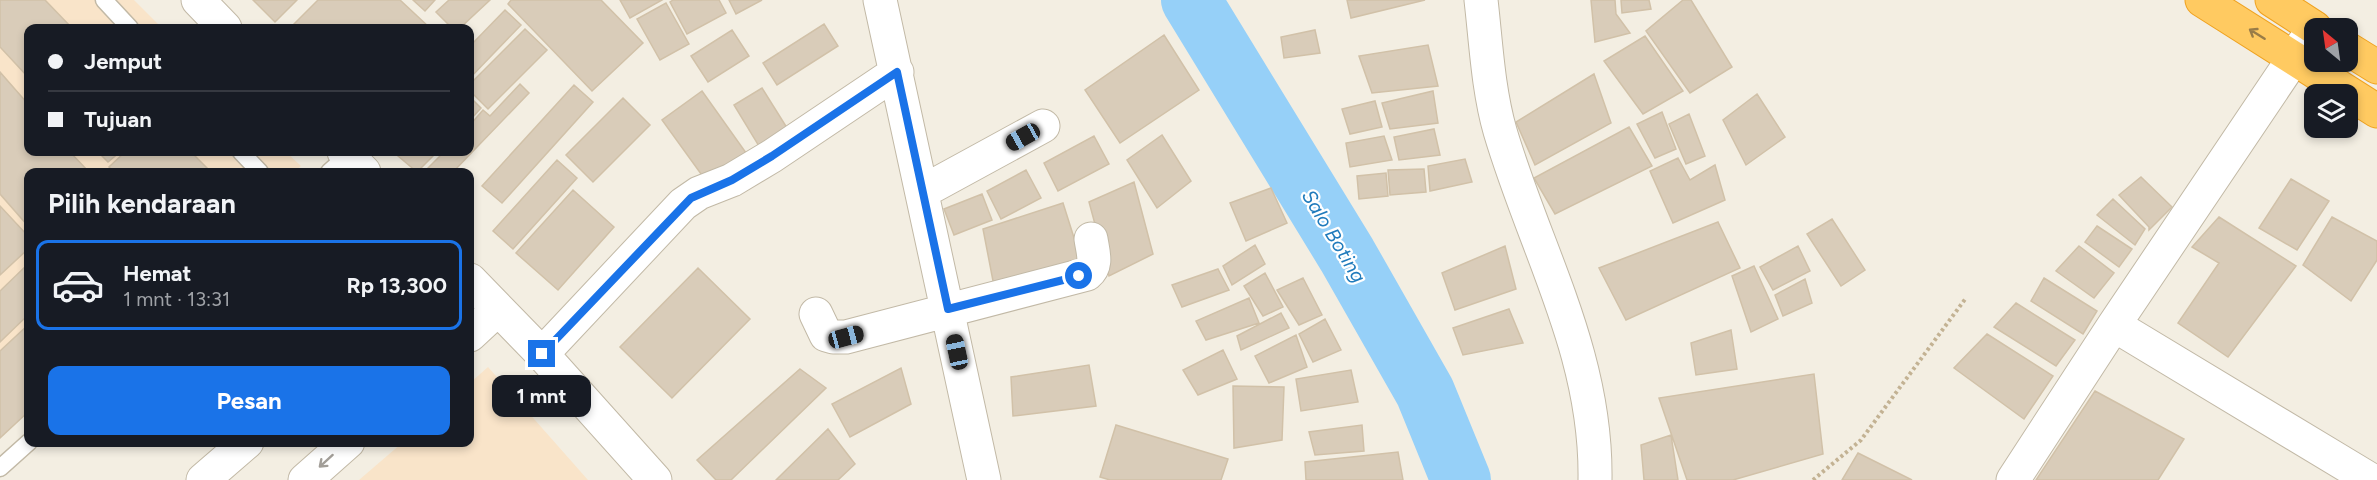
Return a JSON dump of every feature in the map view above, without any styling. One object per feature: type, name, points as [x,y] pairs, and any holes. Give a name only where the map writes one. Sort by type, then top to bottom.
[{"type":"highway","points":[[2202,0],[2377,111]]},
{"type":"highway","points":[[2272,0],[2304,21]]},
{"type":"highway","points":[[2358,55],[2377,67]]},
{"type":"street","points":[[198,0],[221,24]]},
{"type":"street","points":[[880,0],[984,480]]},
{"type":"street","points":[[1481,0],[1492,92],[1500,128],[1516,181],[1573,332],[1588,394],[1596,451],[1595,480]]},
{"type":"street","points":[[2013,480],[2114,325],[2304,43]]},
{"type":"street","points":[[542,354],[691,198],[724,184],[772,156],[897,72]]},
{"type":"street","points":[[922,192],[1043,126]]},
{"type":"street","points":[[816,314],[826,335],[833,338],[846,337],[1087,274],[1094,267],[1095,262],[1091,239]]},
{"type":"street","points":[[474,284],[542,354],[636,474]]},
{"type":"street","points":[[474,331],[498,309]]},
{"type":"street","points":[[2114,325],[2371,480]]},
{"type":"street","points":[[220,475],[243,447]]},
{"type":"street","points":[[305,480],[342,447]]},
{"type":"lane","points":[[104,0],[126,24]]},
{"type":"lane","points":[[245,156],[256,168]]},
{"type":"lane","points":[[0,468],[24,446]]},
{"type":"path","points":[[1813,480],[1860,440],[1966,298]]},
{"type":"shaded area","points":[[0,0],[134,0],[158,24],[24,24],[24,156],[290,156],[301,166],[299,168],[24,168],[24,415],[0,436]]},
{"type":"shaded area","points":[[488,367],[588,480],[359,480],[397,447],[474,447],[474,379]]},
{"type":"building","points":[[0,0],[45,0],[68,24],[24,24],[24,73],[0,47]]},
{"type":"building","points":[[253,0],[297,0],[275,22]]},
{"type":"building","points":[[318,0],[400,0],[426,24],[294,24]]},
{"type":"building","points":[[413,0],[435,0],[425,11]]},
{"type":"building","points":[[449,0],[490,0],[464,24],[448,24],[436,12]]},
{"type":"building","points":[[511,0],[601,0],[643,43],[592,91],[508,4]]},
{"type":"building","points":[[620,0],[662,0],[630,18]]},
{"type":"building","points":[[673,0],[719,0],[726,13],[687,34],[670,2]]},
{"type":"building","points":[[729,0],[762,0],[736,14]]},
{"type":"building","points":[[1347,0],[1425,0],[1351,18]]},
{"type":"building","points":[[1591,0],[1615,0],[1616,14],[1630,33],[1595,42]]},
{"type":"building","points":[[1621,0],[1649,0],[1651,9],[1622,13]]},
{"type":"building","points":[[1683,0],[1691,0],[1732,67],[1690,93],[1646,31]]},
{"type":"building","points":[[666,3],[689,44],[660,60],[637,19]]},
{"type":"building","points":[[505,10],[521,25],[474,74],[474,42]]},
{"type":"building","points":[[824,24],[838,46],[777,85],[763,63]]},
{"type":"building","points":[[525,29],[547,50],[488,109],[474,95],[474,80]]},
{"type":"building","points":[[732,30],[749,56],[708,82],[691,56]]},
{"type":"building","points":[[1315,30],[1320,53],[1284,58],[1281,37]]},
{"type":"building","points":[[1164,35],[1199,90],[1120,143],[1085,90]]},
{"type":"building","points":[[1645,36],[1683,91],[1643,114],[1604,61]]},
{"type":"building","points":[[1428,45],[1438,86],[1372,93],[1359,56]]},
{"type":"building","points":[[0,72],[24,99],[24,156],[74,156],[85,168],[24,168],[24,221],[0,194]]},
{"type":"building","points":[[1594,74],[1611,123],[1535,165],[1516,122]]},
{"type":"building","points":[[520,84],[529,93],[474,150],[474,120],[483,110],[490,116]]},
{"type":"building","points":[[574,85],[593,102],[502,203],[482,186]]},
{"type":"building","points":[[762,88],[794,139],[765,156],[734,105]]},
{"type":"building","points":[[702,91],[749,157],[709,185],[662,120]]},
{"type":"building","points":[[1433,91],[1438,123],[1390,129],[1382,103]]},
{"type":"building","points":[[1757,94],[1785,137],[1746,165],[1723,120]]},
{"type":"building","points":[[623,98],[650,125],[593,182],[566,155]]},
{"type":"building","points":[[474,101],[481,108],[474,116]]},
{"type":"building","points":[[1375,101],[1382,127],[1350,134],[1342,109]]},
{"type":"building","points":[[1662,112],[1676,149],[1655,158],[1637,124]]},
{"type":"building","points":[[1689,114],[1705,156],[1686,164],[1669,124]]},
{"type":"building","points":[[1629,127],[1652,166],[1555,214],[1534,178]]},
{"type":"building","points":[[1434,129],[1440,155],[1399,160],[1394,137]]},
{"type":"building","points":[[1162,135],[1191,181],[1157,208],[1127,160]]},
{"type":"building","points":[[1094,136],[1109,164],[1058,191],[1044,163]]},
{"type":"building","points":[[1384,136],[1392,160],[1350,167],[1346,143]]},
{"type":"building","points":[[102,156],[115,156],[108,162]]},
{"type":"building","points":[[121,156],[195,156],[207,168],[110,168]]},
{"type":"building","points":[[398,156],[433,156],[421,168],[412,168]]},
{"type":"building","points":[[440,156],[468,156],[457,168],[428,168]]},
{"type":"building","points":[[1678,158],[1690,180],[1715,165],[1725,200],[1673,223],[1650,171]]},
{"type":"building","points":[[1465,159],[1472,182],[1430,191],[1428,166]]},
{"type":"building","points":[[557,160],[577,178],[513,249],[493,231]]},
{"type":"building","points":[[1424,169],[1426,192],[1390,195],[1388,170]]},
{"type":"building","points":[[1026,170],[1041,198],[1001,219],[987,191]]},
{"type":"building","points":[[1386,173],[1388,196],[1359,199],[1357,176]]},
{"type":"building","points":[[2141,177],[2172,207],[2149,230],[2149,227],[2119,195]]},
{"type":"building","points":[[2291,179],[2329,201],[2297,250],[2259,228]]},
{"type":"building","points":[[1134,182],[1153,254],[1109,276],[1089,202]]},
{"type":"building","points":[[1271,188],[1287,223],[1246,241],[1230,203]]},
{"type":"building","points":[[573,190],[614,227],[558,290],[516,253]]},
{"type":"building","points":[[982,194],[992,220],[954,235],[944,209]]},
{"type":"building","points":[[2113,199],[2145,229],[2135,245],[2097,215]]},
{"type":"building","points":[[1063,203],[1082,263],[994,286],[983,229]]},
{"type":"building","points":[[0,206],[24,232],[24,253],[0,275]]},
{"type":"building","points":[[2219,217],[2296,266],[2228,357],[2178,323],[2219,263],[2192,247]]},
{"type":"building","points":[[2332,217],[2377,241],[2377,260],[2351,301],[2303,265]]},
{"type":"building","points":[[1832,219],[1865,270],[1841,286],[1807,234]]},
{"type":"building","points":[[1718,222],[1740,268],[1626,320],[1599,268]]},
{"type":"building","points":[[2097,226],[2132,249],[2119,267],[2085,242]]},
{"type":"building","points":[[1255,245],[1265,264],[1232,285],[1223,266]]},
{"type":"building","points":[[1505,246],[1516,289],[1455,310],[1442,273]]},
{"type":"building","points":[[1798,246],[1810,271],[1773,290],[1760,267]]},
{"type":"building","points":[[2079,246],[2114,273],[2094,298],[2056,271]]},
{"type":"building","points":[[1754,266],[1778,319],[1751,332],[1732,276]]},
{"type":"building","points":[[24,268],[24,319],[0,342],[0,291]]},
{"type":"building","points":[[698,268],[750,319],[672,398],[620,347]]},
{"type":"building","points":[[1218,269],[1229,290],[1182,307],[1172,285]]},
{"type":"building","points":[[1265,273],[1283,307],[1263,316],[1244,286]]},
{"type":"building","points":[[1303,278],[1322,315],[1299,325],[1277,290]]},
{"type":"building","points":[[2044,278],[2097,311],[2083,334],[2031,301]]},
{"type":"building","points":[[1805,279],[1812,303],[1783,316],[1775,295]]},
{"type":"building","points":[[1249,298],[1259,323],[1206,340],[1196,321]]},
{"type":"building","points":[[2016,303],[2075,340],[2056,366],[1994,327]]},
{"type":"building","points":[[1509,309],[1523,343],[1463,355],[1453,328]]},
{"type":"building","points":[[1281,313],[1289,328],[1241,350],[1237,336]]},
{"type":"building","points":[[1325,319],[1341,350],[1313,362],[1299,334]]},
{"type":"building","points":[[24,329],[24,416],[0,438],[0,351]]},
{"type":"building","points":[[1731,330],[1737,369],[1696,375],[1691,343]]},
{"type":"building","points":[[1987,334],[2053,376],[2024,419],[1954,368]]},
{"type":"building","points":[[1296,335],[1307,367],[1269,383],[1255,356]]},
{"type":"building","points":[[1223,350],[1237,379],[1198,395],[1183,370]]},
{"type":"building","points":[[1089,365],[1096,406],[1013,416],[1011,377]]},
{"type":"building","points":[[901,368],[911,404],[850,437],[832,404]]},
{"type":"building","points":[[800,369],[826,388],[731,480],[716,480],[697,460]]},
{"type":"building","points":[[1351,370],[1358,402],[1301,411],[1296,379]]},
{"type":"building","points":[[1814,374],[1823,454],[1733,480],[1687,480],[1659,398]]},
{"type":"building","points":[[1233,386],[1284,387],[1282,440],[1234,448]]},
{"type":"building","points":[[2095,391],[2184,439],[2158,480],[2036,480]]},
{"type":"building","points":[[1116,425],[1228,459],[1221,480],[1110,480],[1100,477]]},
{"type":"building","points":[[1362,425],[1364,451],[1315,455],[1309,432]]},
{"type":"building","points":[[828,429],[855,464],[838,480],[776,480]]},
{"type":"building","points":[[1671,435],[1678,480],[1644,480],[1641,445]]},
{"type":"building","points":[[1398,452],[1403,480],[1306,480],[1305,462]]},
{"type":"building","points":[[1858,453],[1912,480],[1842,480]]},
{"type":"waterway","name":"Salo Boting","points":[[1191,0],[1347,255],[1425,392],[1461,480]]},
{"type":"route","points":[[542,354],[683,204],[699,193],[732,180],[772,156],[897,72],[948,309],[1079,276]]}]
